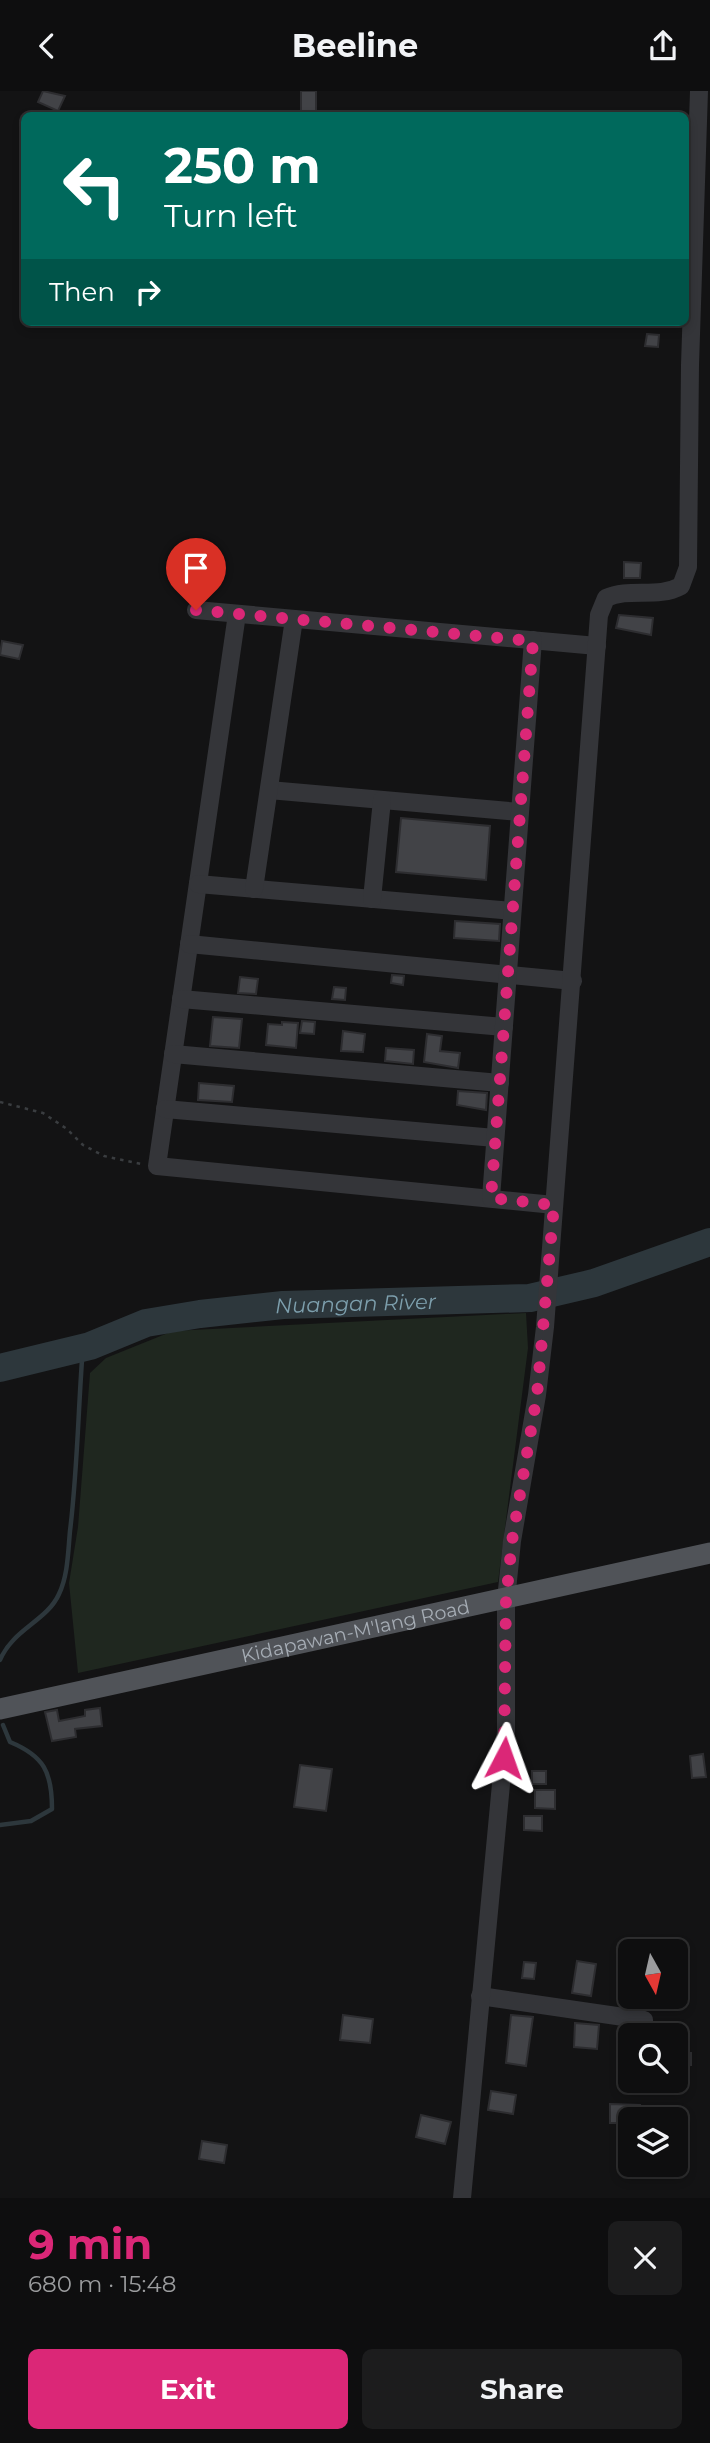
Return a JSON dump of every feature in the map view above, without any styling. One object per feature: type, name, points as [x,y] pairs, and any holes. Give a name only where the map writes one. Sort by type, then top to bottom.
[{"type":"main road","name":"Kidapawan-M'lang Road","points":[[0,1709],[506,1600],[710,1553]]},
{"type":"street","points":[[462,2198],[506,1731],[506,1600],[512,1541],[537,1395],[545,1327],[599,615],[606,598],[616,593],[671,592],[681,586],[687,577],[699,91]]},
{"type":"street","points":[[196,610],[597,646]]},
{"type":"street","points":[[237,614],[157,1166],[554,1205]]},
{"type":"street","points":[[254,889],[294,619]]},
{"type":"street","points":[[491,1198],[533,641]]},
{"type":"street","points":[[269,790],[520,811]]},
{"type":"street","points":[[372,899],[382,800]]},
{"type":"street","points":[[198,884],[512,911]]},
{"type":"street","points":[[189,944],[573,981]]},
{"type":"street","points":[[181,999],[504,1027]]},
{"type":"street","points":[[173,1053],[500,1083]]},
{"type":"street","points":[[165,1109],[495,1137]]},
{"type":"street","points":[[480,1996],[644,2020]]},
{"type":"path","points":[[0,1102],[43,1113],[67,1129],[83,1145],[104,1156],[157,1166]]},
{"type":"shaded area","points":[[526,1313],[528,1348],[498,1582],[78,1673],[69,1583],[78,1527],[90,1373],[106,1358],[173,1331]]},
{"type":"building","points":[[43,91],[65,96],[58,111],[38,102]]},
{"type":"building","points":[[301,91],[316,91],[316,112],[301,112]]},
{"type":"building","points":[[647,334],[659,335],[658,347],[645,346]]},
{"type":"building","points":[[624,562],[641,563],[640,578],[624,578]]},
{"type":"building","points":[[619,615],[653,618],[651,635],[616,628]]},
{"type":"building","points":[[2,641],[23,645],[19,659],[0,655]]},
{"type":"building","points":[[401,818],[490,826],[486,880],[396,872]]},
{"type":"building","points":[[455,921],[500,924],[499,941],[454,938]]},
{"type":"building","points":[[392,975],[404,976],[403,985],[391,983]]},
{"type":"building","points":[[240,977],[258,979],[256,994],[238,993]]},
{"type":"building","points":[[334,987],[346,988],[345,1000],[332,999]]},
{"type":"building","points":[[213,1017],[242,1019],[239,1048],[210,1046]]},
{"type":"building","points":[[302,1021],[315,1022],[314,1034],[300,1033]]},
{"type":"building","points":[[282,1022],[298,1023],[296,1048],[266,1045],[268,1024],[282,1025]]},
{"type":"building","points":[[343,1031],[365,1034],[363,1052],[341,1051]]},
{"type":"building","points":[[427,1034],[442,1036],[440,1051],[460,1053],[458,1068],[424,1062]]},
{"type":"building","points":[[386,1048],[414,1050],[413,1064],[385,1061]]},
{"type":"building","points":[[199,1083],[234,1086],[232,1102],[198,1100]]},
{"type":"building","points":[[458,1091],[487,1093],[486,1110],[457,1105]]},
{"type":"building","points":[[100,1708],[102,1726],[75,1729],[76,1737],[52,1741],[45,1712],[57,1710],[59,1721],[85,1716],[85,1710]]},
{"type":"building","points":[[703,1754],[706,1777],[692,1778],[690,1756]]},
{"type":"building","points":[[300,1765],[332,1769],[326,1811],[294,1807]]},
{"type":"building","points":[[532,1771],[546,1771],[546,1784],[532,1784]]},
{"type":"building","points":[[535,1790],[555,1790],[555,1809],[535,1808]]},
{"type":"building","points":[[524,1816],[542,1816],[542,1831],[524,1830]]},
{"type":"building","points":[[577,1961],[596,1964],[591,1996],[572,1993]]},
{"type":"building","points":[[524,1962],[536,1963],[534,1979],[522,1978]]},
{"type":"building","points":[[343,2015],[373,2019],[370,2043],[340,2040]]},
{"type":"building","points":[[511,2015],[533,2017],[526,2066],[506,2063]]},
{"type":"building","points":[[575,2023],[599,2025],[597,2049],[574,2047]]},
{"type":"building","points":[[688,2053],[691,2053],[691,2065],[688,2065]]},
{"type":"building","points":[[491,2091],[516,2095],[513,2114],[488,2110]]},
{"type":"building","points":[[610,2104],[640,2105],[618,2107],[618,2123],[610,2123]]},
{"type":"building","points":[[421,2115],[451,2122],[445,2144],[416,2137]]},
{"type":"building","points":[[202,2141],[227,2145],[224,2163],[199,2159]]},
{"type":"waterway","name":"Nuangan River","points":[[0,1368],[90,1346],[146,1323],[200,1314],[283,1305],[530,1298],[594,1283],[710,1242]]},
{"type":"waterway","points":[[0,1660],[13,1640],[54,1603],[64,1579],[74,1488],[82,1360],[90,1346]]},
{"type":"waterway","points":[[0,1825],[31,1821],[52,1809],[50,1785],[44,1767],[31,1753],[10,1742],[3,1725]]},
{"type":"route","points":[[196,610],[533,641],[491,1198],[554,1205],[537,1395],[512,1541],[506,1600],[504,1758]]}]
